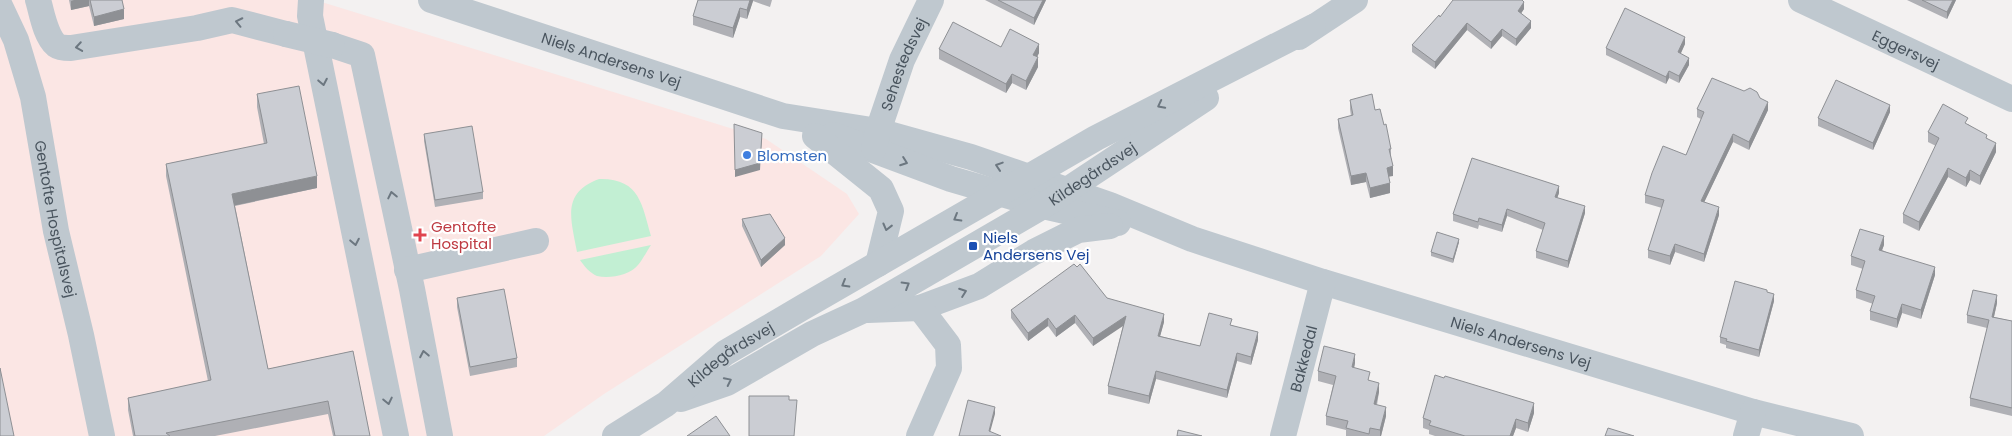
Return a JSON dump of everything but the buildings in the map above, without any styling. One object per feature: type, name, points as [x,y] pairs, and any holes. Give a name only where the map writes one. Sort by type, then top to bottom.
[{"type":"street","points":[[15,0],[33,45],[35,66],[33,97]]},
{"type":"street","points":[[38,0],[49,34],[55,44],[60,47],[81,47],[197,28],[232,20],[332,45],[362,55],[440,436]]},
{"type":"street","points":[[311,0],[310,16],[396,436]]},
{"type":"street","name":"Niels Andersens Vej","points":[[431,0],[793,118],[876,141],[971,157],[1067,190],[1192,239],[1750,424],[1851,436]]},
{"type":"street","name":"Sehestedsvej","points":[[867,178],[876,141],[902,60],[931,0]]},
{"type":"street","name":"Kildegårdsvej","points":[[666,404],[727,383],[812,334],[864,310],[1043,206],[1354,0]]},
{"type":"street","name":"Eggersvej","points":[[1801,0],[2012,99]]},
{"type":"street","name":"Gentofte Hospitalsvej","points":[[0,6],[16,40],[33,97],[56,231],[81,335],[102,436]]},
{"type":"street","name":"Kildegårdsvej","points":[[615,436],[666,404],[726,354],[878,264],[1096,138],[1313,27]]},
{"type":"street","points":[[793,118],[881,189],[891,211],[878,264]]},
{"type":"street","name":"Niels Andersens Vej","points":[[876,141],[951,179],[999,194],[1043,206],[1192,239]]},
{"type":"street","name":"Kildegårdsvej","points":[[864,310],[920,308],[979,286],[1034,252],[1078,230],[1124,224]]},
{"type":"street","points":[[407,270],[536,241]]},
{"type":"street","name":"Bakkedal","points":[[1283,436],[1323,282]]},
{"type":"street","points":[[920,308],[948,345],[949,368],[920,436]]},
{"type":"shaded area","name":"Gentofte Hospital","points":[[0,0],[315,0],[766,139],[847,194],[859,214],[821,256],[604,394],[544,436],[0,436]]},
{"type":"green space","points":[[599,179],[613,180],[631,188],[641,204],[651,236],[577,252],[571,218],[574,200],[587,185]]},
{"type":"green space","points":[[651,245],[638,265],[630,271],[619,275],[597,276],[587,269],[580,260]]},
{"type":"place","name":"Blomsten","points":[[747,155]]},
{"type":"place","name":"Gentofte Hospital","points":[[420,235]]},
{"type":"place","name":"Niels Andersens Vej","points":[[973,246]]}]
